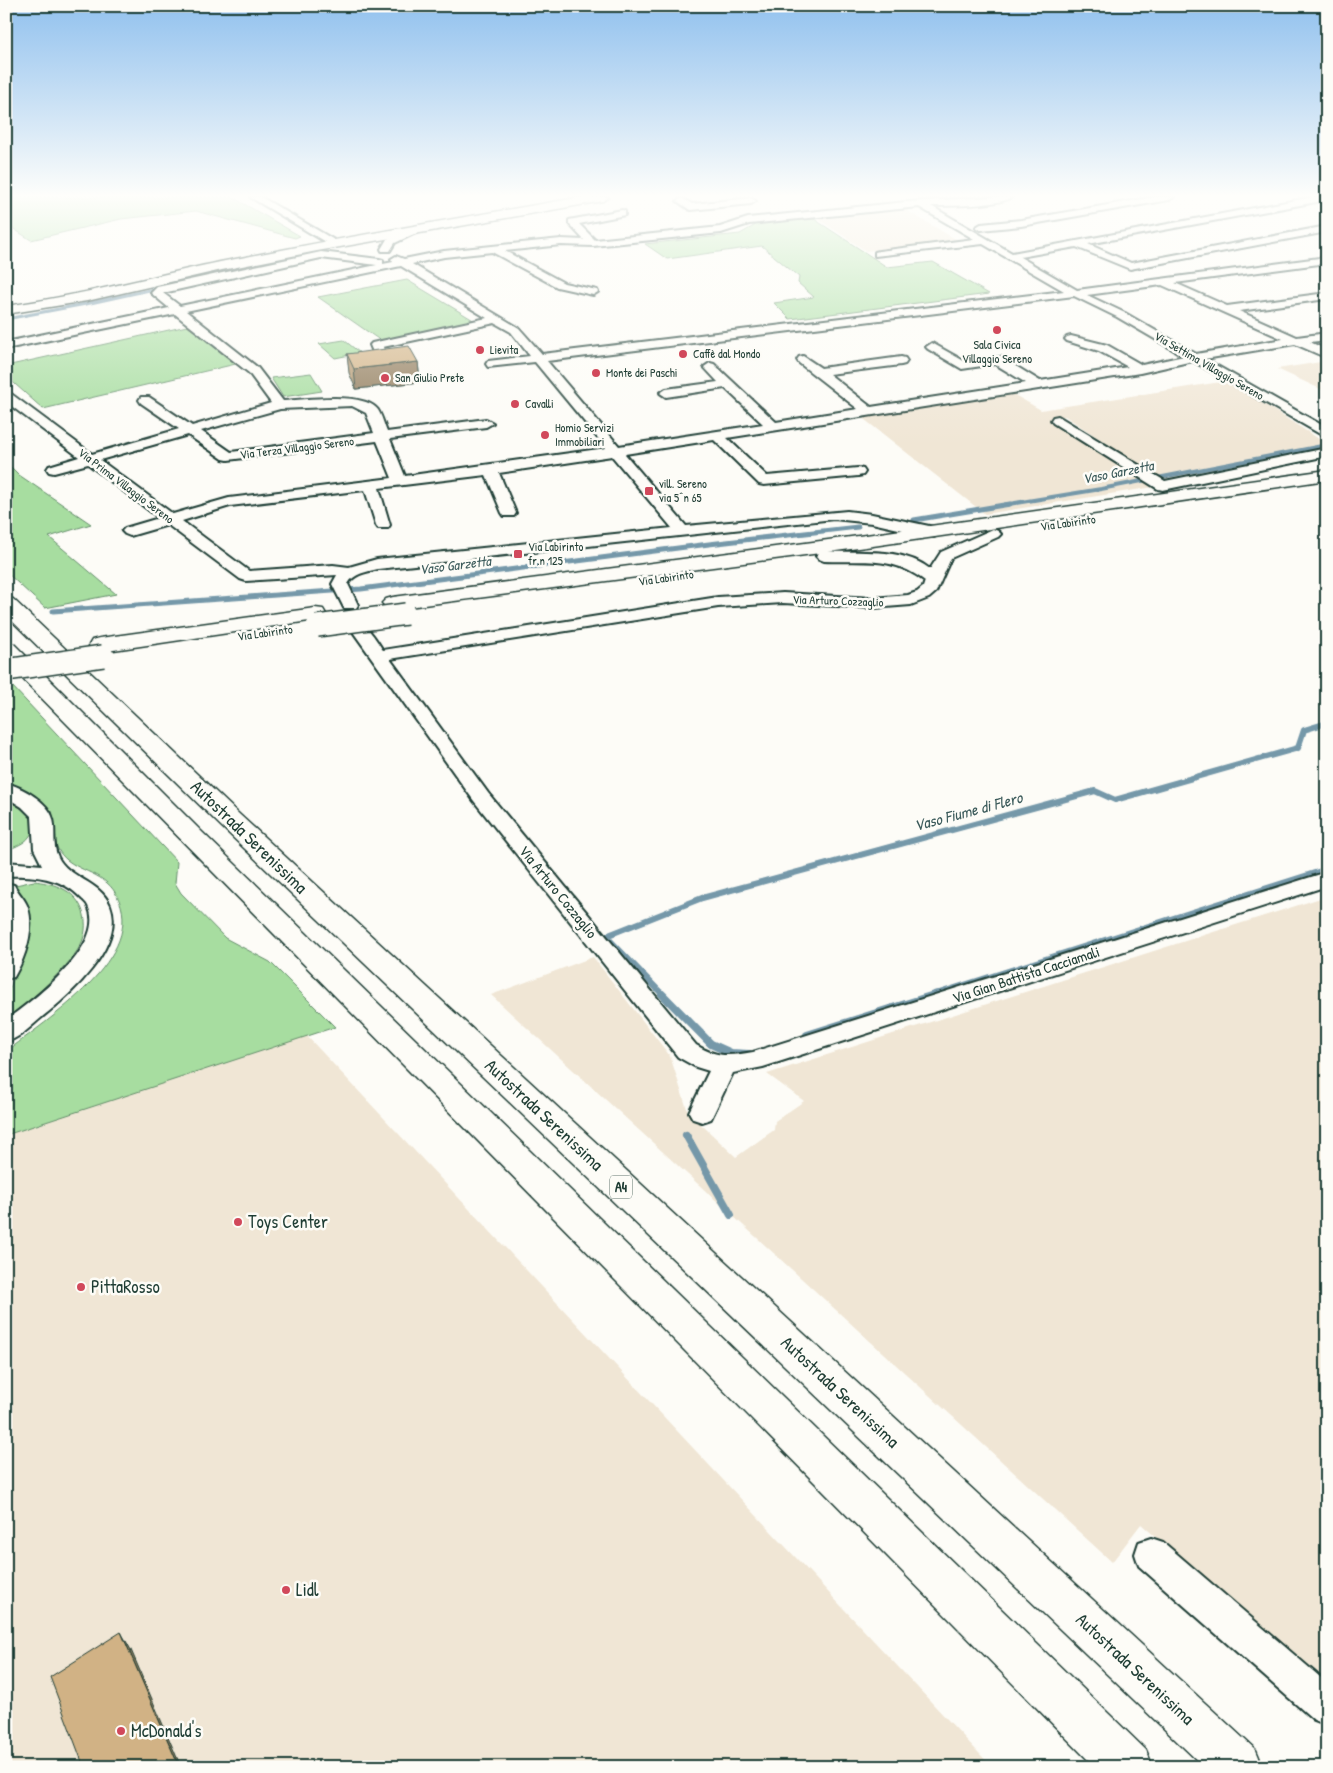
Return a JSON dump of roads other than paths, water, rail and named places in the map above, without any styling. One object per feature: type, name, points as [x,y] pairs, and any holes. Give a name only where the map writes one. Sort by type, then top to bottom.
[{"type":"main road","points":[[6,310],[73,300],[161,280]]},
{"type":"main road","name":"Via Labirinto","points":[[6,658],[102,650],[934,532],[1157,486],[1327,475]]},
{"type":"main road","name":"Via Labirinto","points":[[399,608],[993,534],[1327,487]]},
{"type":"main road","name":"Autostrada Serenissima","points":[[6,603],[238,827],[1239,1767]]},
{"type":"main road","points":[[6,649],[200,845],[1129,1767]]},
{"type":"main road","name":"Via Labirinto","points":[[6,670],[102,650]]},
{"type":"street","points":[[204,280],[161,289],[156,293],[253,370],[279,405]]},
{"type":"street","points":[[6,346],[323,280]]},
{"type":"street","points":[[431,280],[515,330],[682,531]]},
{"type":"street","points":[[553,280],[561,285],[594,292]]},
{"type":"street","name":"Via Settima Villaggio Sereno","points":[[1052,280],[1121,315],[1327,434]]},
{"type":"street","points":[[492,364],[1178,280]]},
{"type":"street","points":[[1163,282],[1327,354]]},
{"type":"street","points":[[1227,309],[1327,296]]},
{"type":"street","points":[[382,361],[376,345],[497,319]]},
{"type":"street","points":[[644,332],[658,345]]},
{"type":"street","points":[[130,531],[229,502],[491,470],[1140,369],[1235,349],[1327,336]]},
{"type":"street","points":[[1071,339],[1103,348],[1140,369]]},
{"type":"street","points":[[932,347],[962,366],[998,360],[1038,385]]},
{"type":"street","points":[[803,360],[868,411]]},
{"type":"street","points":[[819,372],[901,361]]},
{"type":"street","points":[[710,367],[772,425]]},
{"type":"street","points":[[666,393],[728,384]]},
{"type":"street","name":"Via Prima Villaggio Sereno","points":[[6,396],[246,576]]},
{"type":"street","name":"Via Terza Villaggio Sereno","points":[[145,400],[228,456],[486,423]]},
{"type":"street","points":[[54,469],[279,405],[339,402],[363,405],[372,411],[400,481]]},
{"type":"street","points":[[1058,420],[1157,486],[1327,452]]},
{"type":"street","points":[[716,434],[764,481],[858,472]]},
{"type":"street","points":[[491,470],[509,513]]},
{"type":"street","points":[[371,485],[383,525]]},
{"type":"street","name":"Via Labirinto","points":[[246,576],[334,570],[350,572],[377,564],[834,515],[860,517],[934,532]]},
{"type":"street","points":[[860,517],[874,527],[872,536],[866,541]]},
{"type":"street","name":"Via Arturo Cozzaglio","points":[[377,656],[718,602],[783,598],[895,602],[911,600],[923,595],[930,589],[941,562],[946,555],[993,534]]},
{"type":"street","points":[[824,556],[848,559],[882,556],[895,558],[920,568],[934,580]]},
{"type":"street","points":[[346,596],[344,578],[350,572]]},
{"type":"street","name":"Via Arturo Cozzaglio","points":[[358,629],[481,797],[687,1051],[703,1062],[724,1066]]},
{"type":"street","points":[[6,789],[39,812],[44,825],[43,838],[46,855],[56,870],[53,875]]},
{"type":"street","points":[[6,971],[17,938],[18,923],[18,909],[8,877],[53,875],[87,890],[97,902],[102,924],[97,941],[87,959],[71,978],[6,1033]]},
{"type":"street","name":"Via Gian Battista Cacciamali","points":[[724,1066],[754,1061],[1327,879]]},
{"type":"street","points":[[702,1112],[724,1066]]},
{"type":"street","points":[[1151,1554],[1327,1707]]},
{"type":"waterway","points":[[6,319],[196,280]]},
{"type":"waterway","name":"Vaso Garzetta","points":[[1003,505],[1101,489],[1327,445]]},
{"type":"waterway","name":"Vaso Garzetta","points":[[914,520],[1010,504]]},
{"type":"waterway","name":"Vaso Garzetta","points":[[53,611],[361,589],[709,544],[858,527]]},
{"type":"waterway","name":"Vaso Fiume di Flero","points":[[663,995],[606,936],[702,898],[1095,791],[1115,800],[1298,748],[1304,730],[1327,723]]},
{"type":"waterway","points":[[933,995],[1327,869]]},
{"type":"waterway","points":[[662,994],[711,1044],[731,1053],[749,1054]]},
{"type":"waterway","points":[[807,1035],[937,994]]},
{"type":"waterway","points":[[686,1135],[731,1215]]},
{"type":"place","name":"Sala Civica Villaggio Sereno","points":[[997,330]]},
{"type":"place","name":"Lievita","points":[[480,350]]},
{"type":"place","name":"Caffè dal Mondo","points":[[683,354]]},
{"type":"place","name":"Monte dei Paschi","points":[[596,373]]},
{"type":"place","name":"San Giulio Prete","points":[[385,378]]},
{"type":"place","name":"Cavalli","points":[[515,404]]},
{"type":"place","name":"Homio Servizi Immobiliari","points":[[545,435]]},
{"type":"place","name":"vill. Sereno via 5^n 65","points":[[649,491]]},
{"type":"place","name":"Via Labirinto fr.n 125","points":[[518,554]]},
{"type":"place","name":"Toys Center","points":[[238,1222]]},
{"type":"place","name":"PittaRosso","points":[[81,1287]]},
{"type":"place","name":"Lidl","points":[[286,1590]]},
{"type":"place","name":"McDonald's","points":[[121,1731]]}]
